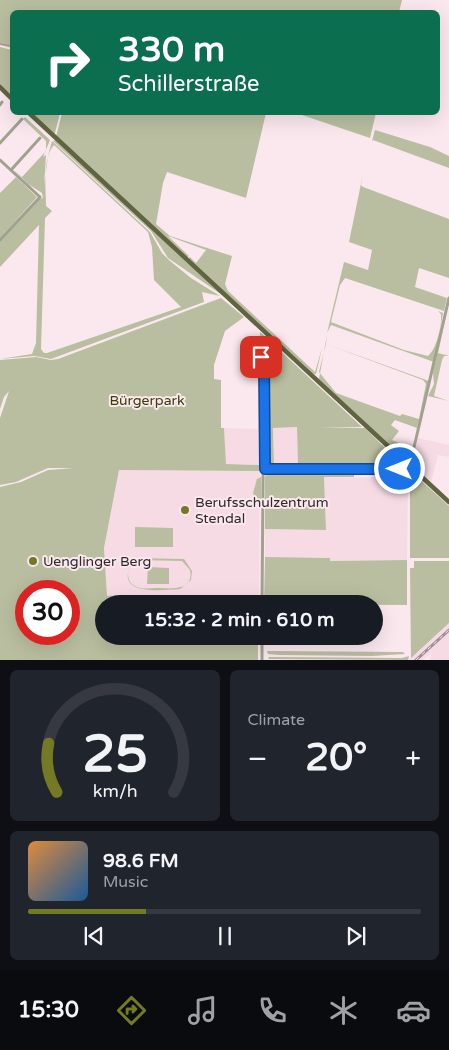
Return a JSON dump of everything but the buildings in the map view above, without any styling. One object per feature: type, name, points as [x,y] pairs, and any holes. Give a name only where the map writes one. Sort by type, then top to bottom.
[{"type":"main road","points":[[0,87],[10,96]]},
{"type":"main road","points":[[31,115],[404,461],[404,467],[411,468],[449,502]]},
{"type":"main road","points":[[404,461],[411,460],[411,468]]},
{"type":"street","points":[[0,143],[22,120]]},
{"type":"street","points":[[12,171],[40,138]]},
{"type":"street","points":[[0,160],[40,197],[0,240]]},
{"type":"street","points":[[411,460],[449,298]]},
{"type":"street","points":[[252,356],[261,357],[264,360],[265,469],[262,595]]},
{"type":"street","points":[[265,469],[394,470],[404,467]]},
{"type":"street","points":[[262,645],[262,660]]},
{"type":"shaded area","points":[[297,427],[298,467],[274,467],[273,428]]},
{"type":"shaded area","points":[[224,428],[258,429],[259,465],[226,464]]},
{"type":"shaded area","points":[[418,438],[449,445],[449,457],[438,455],[431,482],[415,466],[414,457]]},
{"type":"shaded area","name":"Berufsschulzentrum Stendal","points":[[119,470],[260,471],[259,595],[107,595],[104,548]]},
{"type":"shaded area","points":[[324,477],[384,478],[386,480],[387,478],[396,478],[408,480],[407,560],[330,561],[329,558],[265,557],[265,529],[326,530]]},
{"type":"shaded area","points":[[449,623],[449,660],[429,660],[432,653],[423,660],[408,660]]},
{"type":"green space","points":[[0,0],[402,0],[400,10],[10,10],[10,48],[0,45]]},
{"type":"green space","points":[[0,47],[10,50],[10,94],[0,85]]},
{"type":"green space","points":[[32,115],[60,115],[54,134]]},
{"type":"green space","points":[[62,115],[266,115],[246,198],[167,172],[163,183],[156,224],[170,236],[232,256],[225,284],[228,291],[315,372],[322,348],[316,374],[188,259],[190,257],[196,263],[206,250],[168,236],[189,256],[187,258],[56,137]]},
{"type":"green space","points":[[302,115],[376,115],[370,138]]},
{"type":"green space","points":[[25,117],[50,140],[46,150],[46,141],[23,119]]},
{"type":"green space","points":[[375,130],[430,147],[449,156],[449,168],[372,141]]},
{"type":"green space","points":[[55,140],[222,295],[168,258],[151,231],[53,141]]},
{"type":"green space","points":[[52,141],[150,232],[162,253],[170,261],[191,278],[220,296],[202,292],[204,302],[51,359],[34,356],[0,359],[32,354],[36,343],[39,225],[0,267],[0,241],[39,199],[43,198],[42,193],[28,184],[14,170],[22,177],[45,152],[43,157],[46,155],[44,185],[45,174],[46,206],[52,211],[45,218],[41,349],[44,353],[181,307],[154,280],[152,247],[148,232],[54,145],[48,157]]},
{"type":"green space","points":[[363,174],[361,185],[363,187],[449,219],[449,278],[419,268],[415,287],[447,298],[444,311],[345,278],[340,285],[331,322],[404,350],[428,356],[434,348],[440,331],[434,362],[331,325],[327,333],[344,262],[368,270],[372,250],[349,242]]},
{"type":"green space","points":[[16,177],[37,197],[0,238],[0,193]]},
{"type":"green space","name":"Bürgerpark","points":[[221,298],[244,317],[225,331],[214,365],[214,379],[221,380],[221,428],[224,428],[226,464],[259,465],[260,471],[119,470],[104,548],[107,595],[95,595],[95,645],[258,645],[258,660],[0,660],[0,487],[21,482],[48,470],[74,468],[48,468],[16,482],[0,485],[0,418],[9,391],[4,397],[0,409],[0,360],[36,357],[51,360]]},
{"type":"green space","points":[[447,311],[438,353],[449,356],[444,356],[442,360],[434,396],[449,401],[428,396],[434,384],[433,372]]},
{"type":"green space","points":[[260,332],[362,427],[319,428],[365,428],[397,460],[398,467],[298,467],[297,427],[273,428],[274,467],[266,465],[265,361],[260,355]]},
{"type":"green space","points":[[326,344],[429,381],[417,428],[395,420],[391,425],[399,431],[392,440],[406,446],[400,446],[398,449],[407,455],[411,453],[411,457],[405,458],[396,451],[319,379],[320,373],[336,393],[400,416],[402,414],[419,419],[426,384],[423,380]]},
{"type":"green space","points":[[267,473],[354,474],[354,477],[324,477],[326,530],[265,529],[265,477]]},
{"type":"green space","points":[[410,474],[415,475],[449,506],[449,558],[410,558]]},
{"type":"green space","points":[[261,477],[261,504],[257,506],[253,493],[257,479]]},
{"type":"green space","points":[[135,527],[173,528],[173,547],[135,547]]},
{"type":"green space","points":[[265,557],[330,558],[330,561],[407,560],[407,605],[383,605],[383,595],[264,595]]},
{"type":"green space","points":[[135,558],[184,559],[192,571],[191,580],[187,583],[190,577],[190,570],[182,561],[139,560],[133,563]]},
{"type":"green space","points":[[414,561],[449,561],[449,623],[411,658],[410,568],[414,568]]},
{"type":"green space","points":[[148,567],[169,568],[169,584],[147,584]]},
{"type":"green space","points":[[130,582],[137,587],[143,588],[176,588],[185,585],[180,589],[148,590],[139,588],[132,585]]},
{"type":"green space","points":[[267,651],[403,652],[405,654],[372,656],[279,655],[268,654]]},
{"type":"green space","points":[[409,656],[408,660],[268,659],[269,657],[402,658]]},
{"type":"waterway","points":[[0,44],[10,46]]},
{"type":"railway","points":[[416,660],[449,630]]},
{"type":"place","name":"Berufsschulzentrum Stendal","points":[[185,510]]},
{"type":"place","name":"Uenglinger Berg","points":[[33,561]]},
{"type":"route","points":[[261,357],[264,363],[265,469],[400,469]]}]
